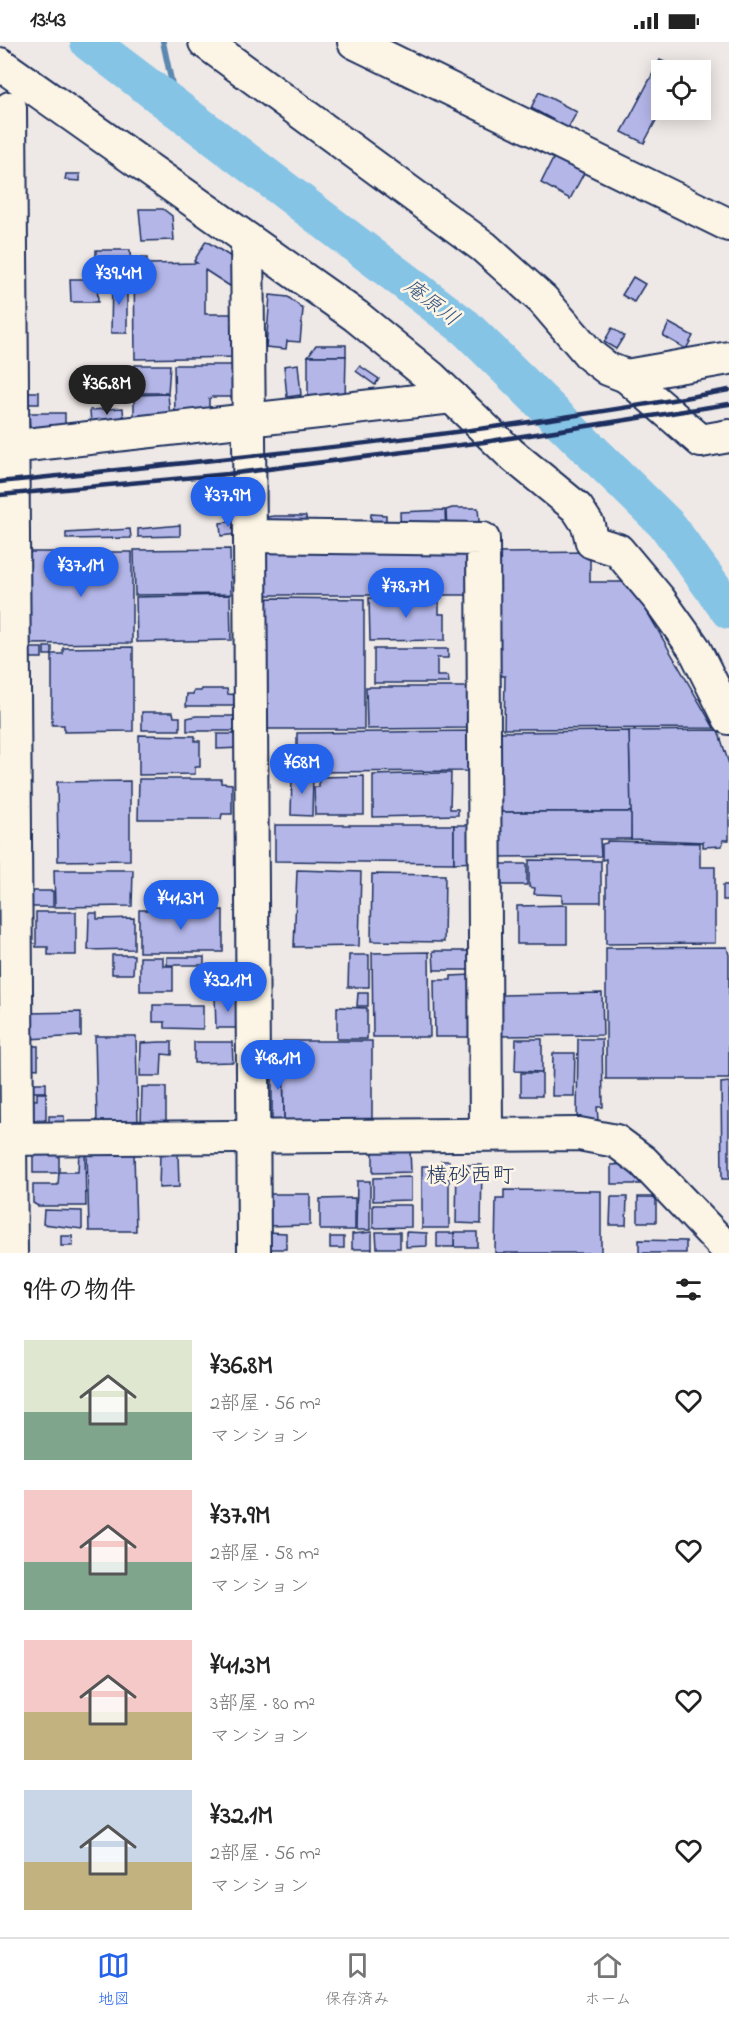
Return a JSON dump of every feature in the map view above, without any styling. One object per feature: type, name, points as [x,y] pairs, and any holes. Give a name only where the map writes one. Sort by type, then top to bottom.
[{"type":"street","points":[[205,42],[484,247],[543,300],[591,356],[608,369],[626,376],[701,441],[729,436]]},
{"type":"street","points":[[354,42],[729,225]]},
{"type":"street","points":[[0,64],[356,316],[452,397],[510,453],[577,508],[588,525],[592,542],[618,550],[659,599],[694,648],[729,718]]},
{"type":"street","points":[[10,108],[6,536],[17,870],[9,1139],[10,1253]]},
{"type":"street","points":[[247,239],[254,1253]]},
{"type":"street","points":[[626,376],[729,358]]},
{"type":"street","points":[[6,447],[452,397]]},
{"type":"street","points":[[250,536],[483,540],[486,1134]]},
{"type":"street","points":[[9,1139],[579,1134],[616,1141],[643,1161],[729,1251]]},
{"type":"building","points":[[651,77],[651,120],[656,120],[644,143],[622,132]]},
{"type":"building","points":[[539,92],[577,112],[568,128],[531,108]]},
{"type":"building","points":[[555,155],[585,171],[570,199],[541,183]]},
{"type":"building","points":[[66,174],[80,174],[80,181],[65,180]]},
{"type":"building","points":[[139,209],[163,209],[172,216],[174,240],[142,241]]},
{"type":"building","points":[[206,241],[236,260],[236,290],[205,270],[205,314],[237,314],[237,357],[135,359],[134,258],[147,258],[147,264],[197,263],[194,261]]},
{"type":"building","points":[[96,250],[130,250],[131,270],[96,270]]},
{"type":"building","points":[[633,277],[645,284],[634,302],[622,295]]},
{"type":"building","points":[[70,279],[97,279],[98,302],[71,302]]},
{"type":"building","points":[[112,279],[127,279],[127,333],[111,333]]},
{"type":"building","points":[[270,295],[288,297],[303,309],[300,342],[287,341],[286,349],[266,347]]},
{"type":"building","points":[[669,323],[693,336],[686,349],[663,336]]},
{"type":"building","points":[[612,328],[624,336],[616,349],[604,342]]},
{"type":"building","points":[[316,345],[346,345],[346,356],[308,356]]},
{"type":"building","points":[[308,356],[346,356],[345,401],[308,400]]},
{"type":"building","points":[[298,364],[301,395],[287,397],[284,366]]},
{"type":"building","points":[[135,365],[170,365],[168,393],[135,393]]},
{"type":"building","points":[[174,365],[237,365],[237,397],[212,397],[209,399],[209,414],[175,416]]},
{"type":"building","points":[[360,366],[379,379],[375,385],[356,371]]},
{"type":"building","points":[[24,392],[39,392],[39,404],[24,404]]},
{"type":"building","points":[[168,394],[170,416],[134,419],[134,395]]},
{"type":"building","points":[[123,408],[124,423],[91,424],[90,410]]},
{"type":"building","points":[[29,413],[65,413],[65,430],[30,430]]},
{"type":"building","points":[[478,508],[480,533],[447,532],[446,510]]},
{"type":"building","points":[[445,510],[446,534],[401,537],[400,512]]},
{"type":"building","points":[[371,514],[386,515],[386,533],[370,533]]},
{"type":"building","points":[[306,516],[307,534],[260,535],[260,518]]},
{"type":"building","points":[[236,521],[237,534],[221,536],[220,523]]},
{"type":"building","points":[[180,525],[180,536],[138,537],[138,529]]},
{"type":"building","points":[[130,529],[131,538],[66,539],[66,533]]},
{"type":"building","points":[[260,547],[473,548],[474,595],[260,595]]},
{"type":"building","points":[[230,549],[231,594],[135,595],[134,550]]},
{"type":"building","points":[[30,552],[132,552],[132,643],[30,644]]},
{"type":"building","points":[[590,552],[590,582],[630,582],[714,728],[504,729],[505,676],[500,676],[500,553]]},
{"type":"building","points":[[230,595],[231,640],[137,642],[136,597]]},
{"type":"building","points":[[439,597],[439,614],[445,614],[445,640],[370,641],[369,598]]},
{"type":"building","points":[[262,599],[364,599],[364,729],[263,729]]},
{"type":"building","points":[[44,647],[52,647],[52,655],[44,655]]},
{"type":"building","points":[[133,647],[133,731],[64,732],[64,725],[52,725],[52,654],[63,654],[63,648]]},
{"type":"building","points":[[29,648],[42,648],[42,658],[29,658]]},
{"type":"building","points":[[374,649],[448,649],[448,658],[437,658],[437,676],[448,676],[449,683],[374,683]]},
{"type":"building","points":[[366,687],[469,687],[470,728],[367,729]]},
{"type":"building","points":[[227,689],[228,694],[238,695],[238,706],[186,706],[187,694],[193,694],[194,691]]},
{"type":"building","points":[[142,712],[173,712],[174,717],[180,717],[180,730],[142,730]]},
{"type":"building","points":[[236,716],[236,731],[187,731],[187,718]]},
{"type":"building","points":[[718,730],[729,764],[729,840],[723,840],[722,846],[703,847],[703,842],[631,839],[629,731]]},
{"type":"building","points":[[475,731],[475,771],[297,772],[297,762],[293,762],[293,754],[297,754],[297,733]]},
{"type":"building","points":[[629,731],[631,812],[499,812],[499,732]]},
{"type":"building","points":[[217,734],[241,734],[241,748],[217,749]]},
{"type":"building","points":[[139,735],[195,736],[195,741],[200,741],[200,767],[195,767],[195,774],[139,775]]},
{"type":"building","points":[[451,773],[450,809],[458,809],[458,815],[373,817],[373,775]]},
{"type":"building","points":[[292,775],[313,775],[312,816],[291,815]]},
{"type":"building","points":[[364,776],[364,815],[315,815],[314,787],[319,787],[319,777]]},
{"type":"building","points":[[139,779],[221,779],[221,783],[232,784],[232,814],[222,814],[221,819],[138,819]]},
{"type":"building","points":[[130,781],[130,860],[58,861],[57,782]]},
{"type":"building","points":[[499,812],[631,812],[631,839],[600,839],[601,856],[500,857]]},
{"type":"building","points":[[275,825],[454,825],[454,863],[275,861]]},
{"type":"building","points":[[454,825],[476,825],[477,862],[454,863]]},
{"type":"building","points":[[607,841],[700,843],[700,867],[715,867],[715,943],[606,944],[606,859],[602,860],[602,844]]},
{"type":"building","points":[[529,860],[601,861],[601,902],[562,902],[562,895],[534,894],[535,888],[529,887]]},
{"type":"building","points":[[498,864],[527,864],[527,885],[498,885]]},
{"type":"building","points":[[54,870],[133,870],[132,906],[55,907]]},
{"type":"building","points":[[297,870],[361,872],[359,946],[294,947]]},
{"type":"building","points":[[372,874],[445,875],[444,942],[371,941]]},
{"type":"building","points":[[723,885],[729,885],[729,900],[723,900]]},
{"type":"building","points":[[28,891],[53,891],[53,907],[28,907]]},
{"type":"building","points":[[567,905],[567,944],[517,944],[517,906]]},
{"type":"building","points":[[139,910],[223,910],[223,952],[139,952]]},
{"type":"building","points":[[36,912],[76,912],[76,955],[48,955],[48,947],[36,947]]},
{"type":"building","points":[[89,913],[97,913],[97,919],[134,918],[134,949],[88,950]]},
{"type":"building","points":[[727,947],[729,955],[729,1079],[606,1079],[606,948]]},
{"type":"building","points":[[433,951],[474,951],[475,970],[434,970]]},
{"type":"building","points":[[429,952],[430,1037],[373,1037],[372,953]]},
{"type":"building","points":[[112,955],[134,955],[133,974],[112,974]]},
{"type":"building","points":[[349,955],[369,955],[369,987],[348,987]]},
{"type":"building","points":[[140,957],[163,957],[163,966],[173,966],[173,991],[140,991]]},
{"type":"building","points":[[167,957],[204,957],[204,965],[167,965]]},
{"type":"building","points":[[471,975],[475,1037],[435,1037],[434,980],[451,980],[451,976]]},
{"type":"building","points":[[358,993],[368,993],[368,1006],[357,1006]]},
{"type":"building","points":[[602,993],[603,1035],[501,1036],[500,995]]},
{"type":"building","points":[[239,997],[240,1028],[216,1028],[215,998]]},
{"type":"building","points":[[153,1005],[203,1005],[203,1029],[165,1028],[165,1022],[153,1022]]},
{"type":"building","points":[[337,1007],[367,1008],[367,1039],[337,1039]]},
{"type":"building","points":[[81,1012],[81,1036],[28,1039],[28,1013]]},
{"type":"building","points":[[95,1036],[136,1036],[138,1123],[97,1124]]},
{"type":"building","points":[[516,1039],[542,1039],[542,1072],[515,1071]]},
{"type":"building","points":[[578,1039],[602,1039],[603,1107],[597,1107],[598,1120],[577,1122]]},
{"type":"building","points":[[283,1041],[372,1041],[372,1123],[284,1124]]},
{"type":"building","points":[[172,1042],[172,1055],[162,1054],[161,1076],[140,1076],[141,1043]]},
{"type":"building","points":[[194,1042],[232,1042],[233,1062],[194,1063]]},
{"type":"building","points":[[30,1046],[38,1046],[38,1069],[29,1068]]},
{"type":"building","points":[[0,1047],[5,1047],[6,1119],[0,1119]]},
{"type":"building","points":[[553,1053],[575,1053],[574,1096],[552,1096]]},
{"type":"building","points":[[272,1057],[283,1057],[284,1124],[272,1123]]},
{"type":"building","points":[[521,1073],[542,1073],[542,1096],[521,1096]]},
{"type":"building","points":[[729,1082],[729,1179],[722,1179],[721,1083]]},
{"type":"building","points":[[28,1083],[46,1083],[46,1092],[29,1092]]},
{"type":"building","points":[[142,1087],[166,1087],[166,1124],[141,1124]]},
{"type":"building","points":[[37,1093],[46,1093],[46,1120],[28,1120],[28,1099],[37,1100]]},
{"type":"building","points":[[49,1116],[64,1116],[64,1124],[49,1124]]},
{"type":"building","points":[[373,1150],[410,1150],[411,1172],[373,1173]]},
{"type":"building","points":[[33,1152],[59,1152],[59,1173],[33,1173]]},
{"type":"building","points":[[79,1152],[85,1152],[86,1206],[38,1206],[33,1203],[33,1185],[58,1185],[59,1172],[78,1172]]},
{"type":"building","points":[[134,1153],[136,1231],[89,1231],[87,1154]]},
{"type":"building","points":[[160,1153],[178,1153],[179,1187],[159,1188]]},
{"type":"building","points":[[441,1161],[449,1161],[449,1228],[422,1228],[422,1166],[440,1166]]},
{"type":"building","points":[[628,1164],[641,1178],[641,1184],[611,1184],[611,1165]]},
{"type":"building","points":[[457,1165],[482,1165],[481,1224],[456,1223]]},
{"type":"building","points":[[411,1177],[411,1200],[373,1201],[373,1178]]},
{"type":"building","points":[[357,1181],[370,1181],[370,1230],[356,1230]]},
{"type":"building","points":[[504,1190],[601,1191],[601,1253],[495,1253],[496,1199],[504,1199]]},
{"type":"building","points":[[264,1194],[310,1194],[310,1225],[265,1226]]},
{"type":"building","points":[[611,1197],[627,1197],[626,1225],[610,1225]]},
{"type":"building","points":[[638,1197],[656,1197],[656,1222],[638,1222]]},
{"type":"building","points":[[355,1198],[355,1230],[320,1230],[320,1199]]},
{"type":"building","points":[[373,1205],[411,1205],[411,1227],[373,1228]]},
{"type":"building","points":[[44,1210],[82,1211],[82,1229],[43,1224]]},
{"type":"building","points":[[267,1232],[286,1233],[286,1249],[267,1249]]},
{"type":"building","points":[[372,1232],[372,1249],[352,1249],[352,1234]]},
{"type":"building","points":[[376,1232],[400,1232],[400,1248],[377,1248]]},
{"type":"building","points":[[406,1232],[427,1233],[427,1246],[406,1247]]},
{"type":"building","points":[[454,1232],[477,1232],[477,1247],[454,1247]]},
{"type":"building","points":[[437,1233],[454,1233],[454,1247],[437,1247]]},
{"type":"building","points":[[61,1236],[72,1236],[73,1246],[61,1246]]},
{"type":"building","points":[[330,1237],[344,1237],[344,1248],[330,1248]]},
{"type":"building","points":[[639,1240],[686,1241],[686,1253],[639,1253]]},
{"type":"waterway","name":"庵原川","points":[[89,42],[465,327],[668,526],[729,610]]},
{"type":"waterway","points":[[163,42],[177,108]]},
{"type":"railway","points":[[0,482],[274,454],[457,432],[638,406],[729,390]]},
{"type":"railway","points":[[0,495],[228,474],[484,442],[729,404]]},
{"type":"district","name":"横砂西町","points":[[470,1174]]}]
